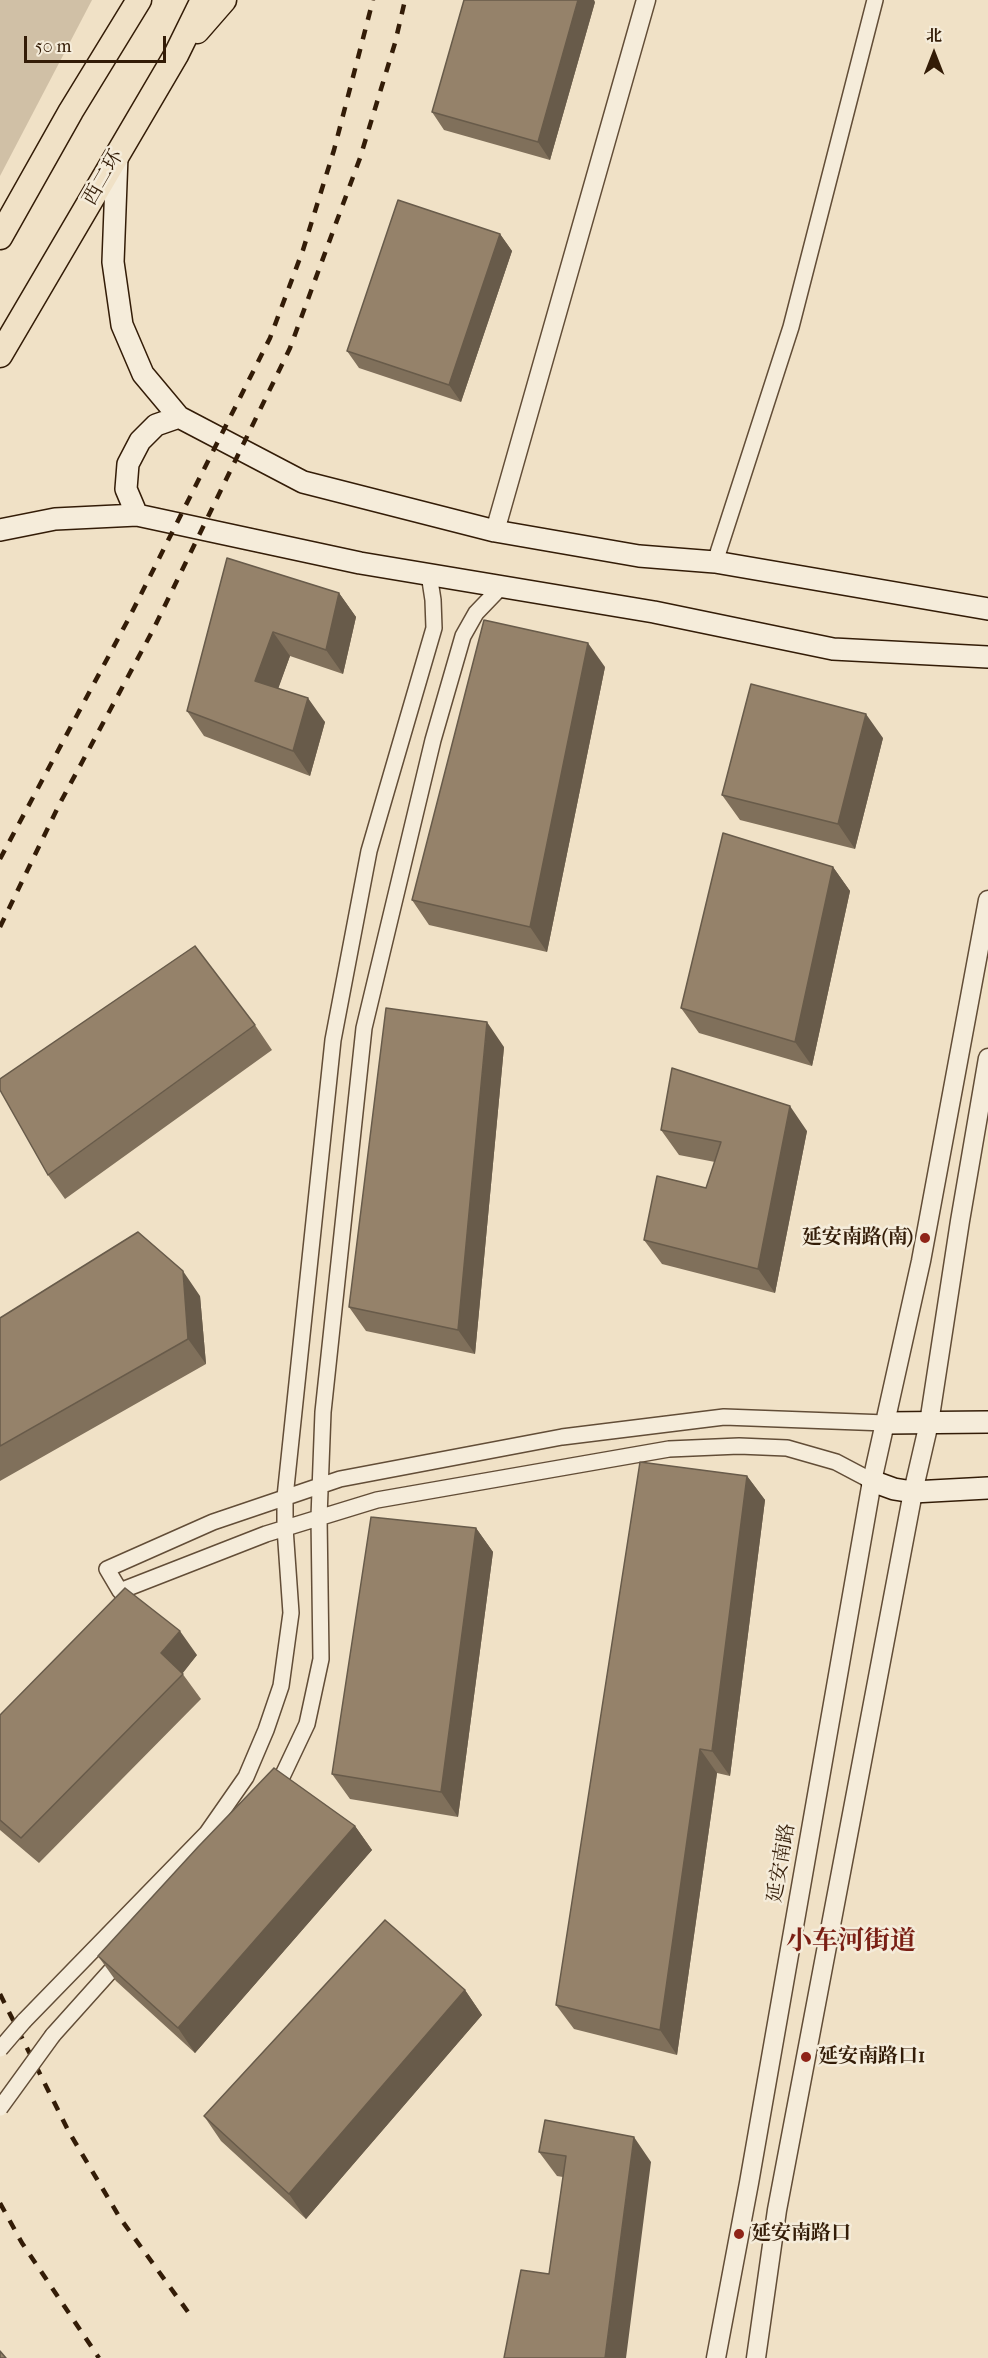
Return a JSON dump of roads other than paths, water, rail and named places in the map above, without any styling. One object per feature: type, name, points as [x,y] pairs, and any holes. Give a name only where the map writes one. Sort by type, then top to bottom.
[{"type":"highway","points":[[0,237],[71,111],[139,0]]},
{"type":"highway","name":"西二环","points":[[0,355],[176,55],[203,0]]},
{"type":"highway","points":[[176,55],[224,0]]},
{"type":"main road","points":[[117,156],[112,262],[122,325],[143,374],[179,417],[303,482],[495,531],[639,556],[715,562],[988,609]]},
{"type":"main road","points":[[136,514],[126,489],[128,464],[140,441],[156,425],[179,417]]},
{"type":"main road","points":[[0,530],[55,519],[136,514],[360,563],[654,612],[833,649],[988,657]]},
{"type":"main road","points":[[886,1423],[988,1422]]},
{"type":"main road","points":[[872,1481],[894,1489],[913,1492],[988,1488]]},
{"type":"street","points":[[495,531],[646,0]]},
{"type":"street","points":[[715,562],[791,327],[874,0]]},
{"type":"street","points":[[0,2049],[24,2021],[207,1833],[246,1777],[281,1686],[291,1613],[285,1497],[333,1040],[369,851],[434,628],[429,574]]},
{"type":"street","points":[[266,1798],[280,1782],[307,1724],[321,1659],[319,1517],[323,1412],[364,1028],[433,740],[463,636],[476,613],[501,586]]},
{"type":"street","name":"延安南路","points":[[716,2358],[749,2183],[872,1481],[921,1261],[988,900]]},
{"type":"street","points":[[756,2358],[777,2210],[913,1492],[929,1423],[988,1058]]},
{"type":"street","points":[[872,1481],[836,1462],[787,1448],[739,1446],[669,1449],[377,1500],[285,1528],[120,1591],[107,1569],[213,1522],[340,1479],[562,1437],[724,1418],[886,1423]]},
{"type":"street","points":[[0,2108],[53,2035],[136,1942]]},
{"type":"railway","points":[[0,859],[129,618],[270,338],[303,250],[334,150],[373,0]]},
{"type":"railway","points":[[0,927],[59,805],[153,630],[290,348],[360,158],[395,43],[405,0]]},
{"type":"railway","points":[[0,1994],[69,2132],[120,2218],[188,2312]]},
{"type":"railway","points":[[0,2203],[22,2243],[99,2358]]},
{"type":"place","name":"延安南路(南)","points":[[925,1238]]},
{"type":"place","name":"延安南路口1","points":[[806,2057]]},
{"type":"place","name":"延安南路口","points":[[739,2234]]},
{"type":"district","name":"小车河街道","points":[[851,1943]]}]
